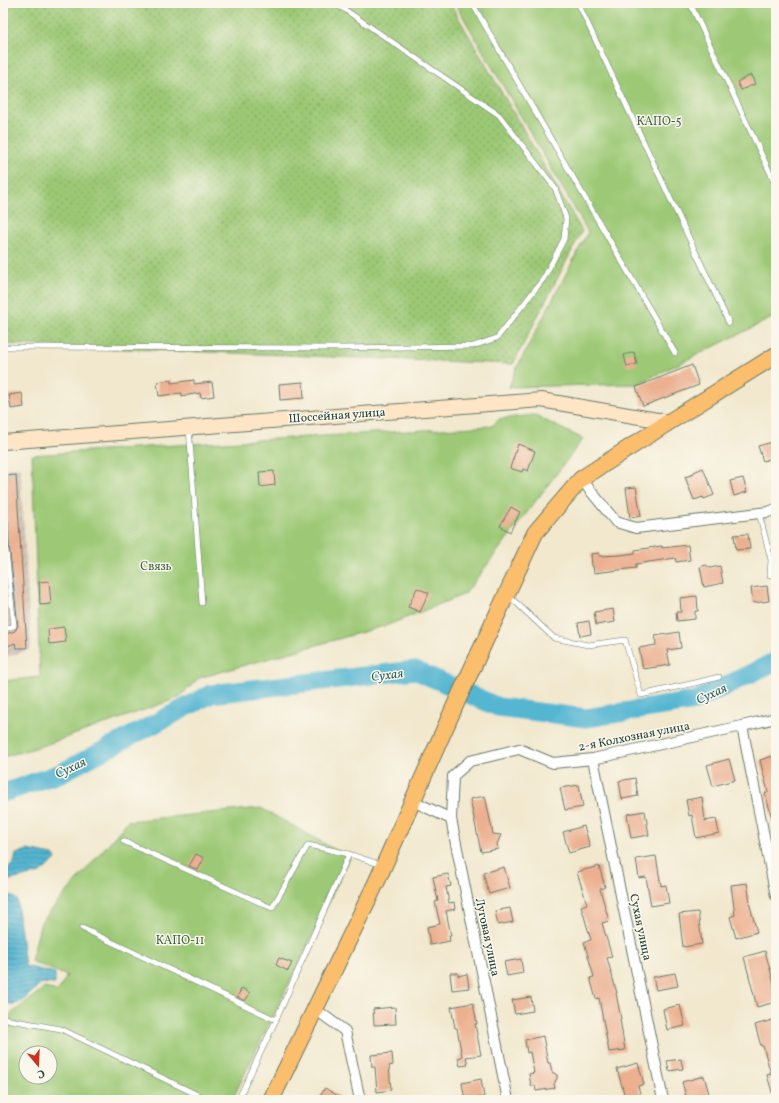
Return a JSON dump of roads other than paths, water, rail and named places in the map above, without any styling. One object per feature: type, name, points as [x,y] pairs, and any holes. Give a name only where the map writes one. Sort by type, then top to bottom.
[{"type":"main road","points":[[272,1100],[384,865],[457,701],[535,533],[581,479],[776,355]]},
{"type":"street","name":"Шоссейная улица","points":[[3,442],[541,400],[669,422]]},
{"type":"street","points":[[581,479],[616,522],[636,528],[776,510]]},
{"type":"street","name":"2-я Колхозная улица","points":[[451,819],[453,776],[470,761],[519,749],[553,762],[593,759],[776,718]]},
{"type":"street","points":[[742,726],[776,896]]},
{"type":"street","name":"Сухая улица","points":[[593,759],[663,1100]]},
{"type":"street","points":[[413,802],[451,819]]},
{"type":"street","name":"Луговая улица","points":[[451,819],[508,1100]]},
{"type":"street","points":[[315,1009],[346,1031],[360,1100]]},
{"type":"lane","points":[[3,347],[342,348],[473,346],[498,338],[544,278],[564,239],[566,218],[555,188],[499,115],[334,3]]},
{"type":"lane","points":[[472,3],[675,353]]},
{"type":"lane","points":[[578,3],[729,322]]},
{"type":"lane","points":[[690,3],[776,185]]},
{"type":"lane","points":[[189,427],[202,603]]},
{"type":"lane","points":[[759,513],[771,560],[770,575]]},
{"type":"lane","points":[[3,522],[14,626],[3,630]]},
{"type":"lane","points":[[507,594],[554,638],[588,645],[625,640],[641,695],[695,684],[719,677]]},
{"type":"lane","points":[[123,842],[272,908],[308,845],[349,854],[384,865]]},
{"type":"lane","points":[[238,1100],[276,1020],[349,854]]},
{"type":"lane","points":[[82,928],[276,1020]]},
{"type":"lane","points":[[3,1017],[10,1020],[61,1029],[208,1100]]},
{"type":"water","points":[[27,850],[53,855],[56,859],[40,873],[6,881],[6,891],[17,900],[25,966],[55,973],[55,984],[42,983],[22,1001],[14,1005],[3,1002],[3,873],[14,863],[16,854]]},
{"type":"waterway","name":"Сухая","points":[[3,793],[61,773],[211,694],[415,670],[498,707],[586,718],[695,701],[776,661]]},
{"type":"park label","name":"КАПО-5","points":[[659,121]]},
{"type":"park label","name":"Связь","points":[[156,566]]},
{"type":"park label","name":"КАПО-11","points":[[180,940]]}]
